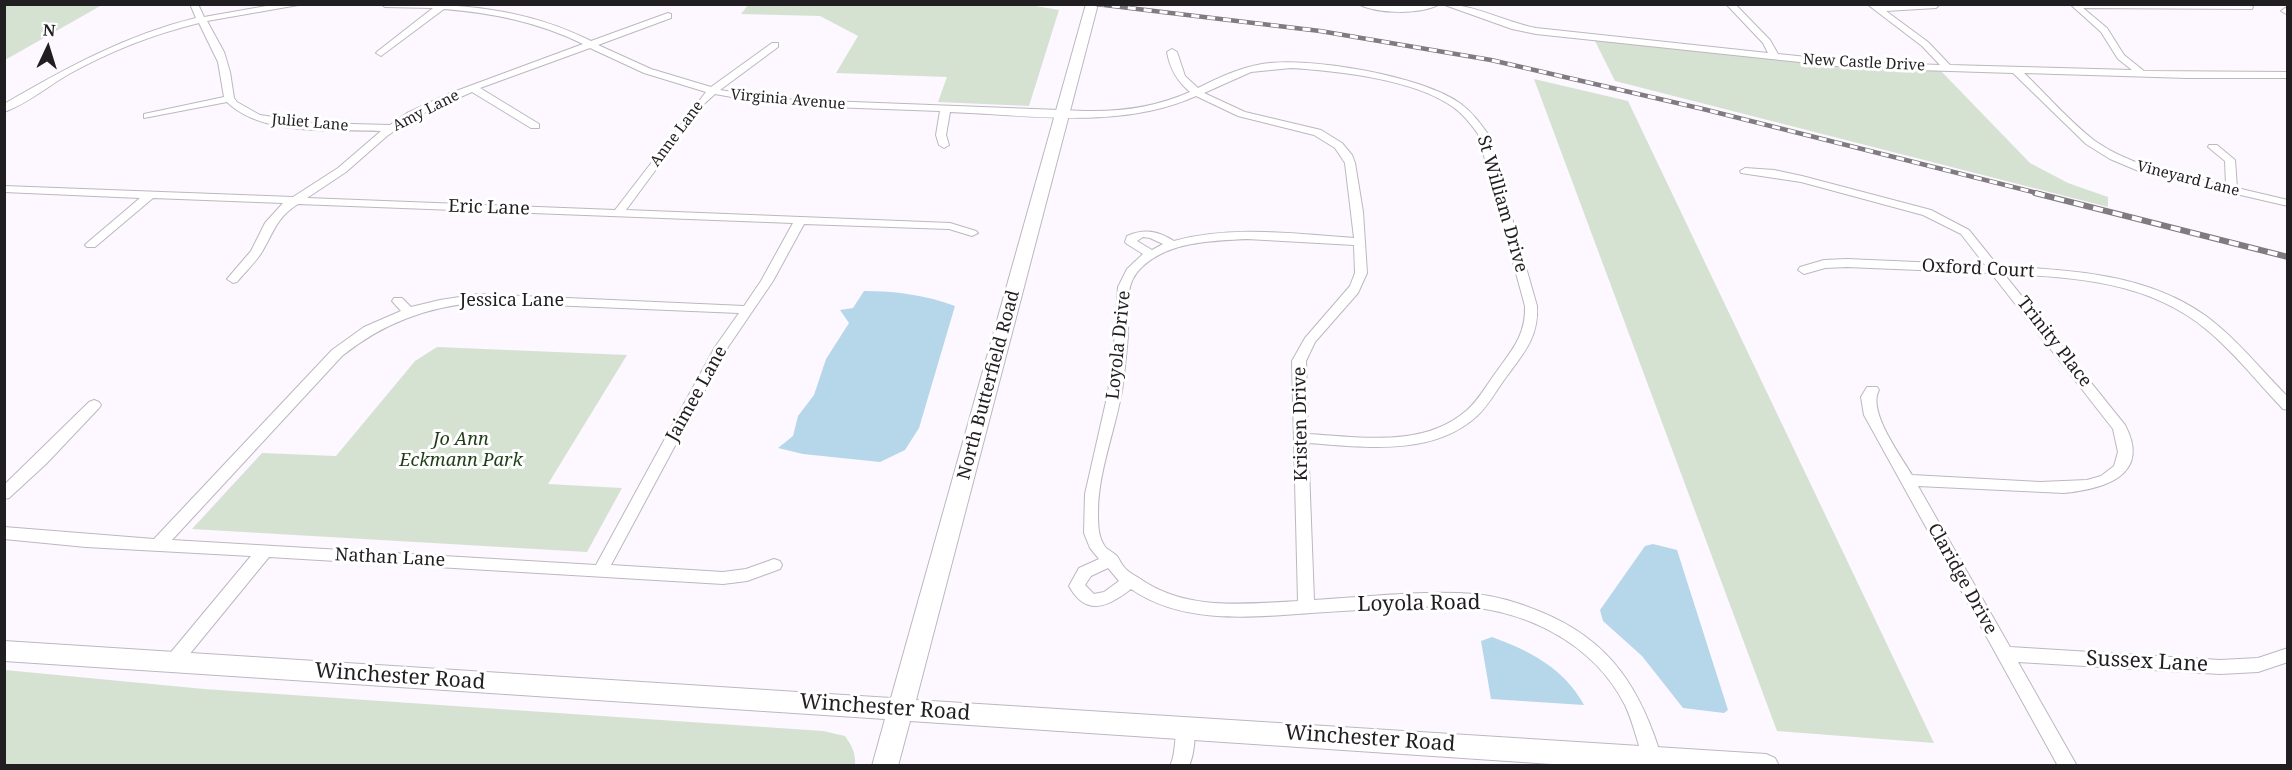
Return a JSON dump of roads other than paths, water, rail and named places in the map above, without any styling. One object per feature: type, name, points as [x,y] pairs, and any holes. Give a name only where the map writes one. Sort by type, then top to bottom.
[{"type":"main road","name":"North Butterfield Road","points":[[885,765],[1092,4]]},
{"type":"main road","name":"Winchester Road","points":[[4,651],[1186,727],[1654,762],[1766,765]]},
{"type":"street","points":[[148,116],[229,99],[227,71],[219,48],[201,20],[194,4]]},
{"type":"street","points":[[4,109],[106,51],[169,28],[244,11],[300,4]]},
{"type":"street","name":"Virginia Avenue","points":[[385,4],[442,5],[488,11],[536,21],[561,30],[669,80],[711,91],[776,102],[1063,113]]},
{"type":"street","points":[[1362,4],[1400,10],[1424,8],[1436,4]]},
{"type":"street","name":"New Castle Drive","points":[[1446,4],[1515,27],[1536,31],[1856,65],[2288,75]]},
{"type":"street","points":[[1730,4],[1767,42],[1775,57]]},
{"type":"street","points":[[2074,4],[2249,8]]},
{"type":"street","points":[[2074,4],[2104,30],[2121,57],[2141,73]]},
{"type":"street","points":[[381,53],[442,5]]},
{"type":"street","points":[[1874,7],[1936,5]]},
{"type":"street","points":[[1874,7],[1924,44],[1947,67]]},
{"type":"street","name":"Amy Lane","points":[[233,279],[256,252],[276,214],[293,200],[342,170],[392,128],[430,106],[472,88],[668,16]]},
{"type":"street","name":"Anne Lane","points":[[618,213],[711,91],[776,45]]},
{"type":"street","name":"Kristen Drive","points":[[1172,52],[1178,74],[1196,92],[1237,112],[1316,132],[1340,147],[1351,163],[1360,273],[1353,292],[1317,330],[1302,350],[1299,361],[1306,607]]},
{"type":"street","name":"St William Drive","points":[[1063,113],[1123,114],[1172,102],[1230,76],[1276,65],[1310,66],[1371,75],[1414,85],[1458,106],[1478,125],[1484,134],[1531,306],[1533,320],[1529,337],[1472,414],[1456,426],[1434,435],[1402,441],[1300,438]]},
{"type":"street","name":"Vineyard Lane","points":[[2014,69],[2101,150],[2145,170],[2288,203]]},
{"type":"street","points":[[472,88],[535,126]]},
{"type":"street","name":"Juliet Lane","points":[[229,99],[244,112],[273,121],[392,128]]},
{"type":"street","points":[[944,145],[941,135],[945,109]]},
{"type":"street","points":[[2213,147],[2230,160],[2232,190]]},
{"type":"street","name":"Trinity Place","points":[[1745,171],[1778,173],[1940,217],[1972,237],[2120,428],[2127,444],[2122,468],[2096,485],[2070,488],[1907,480]]},
{"type":"street","name":"Eric Lane","points":[[7,191],[950,226],[972,233]]},
{"type":"street","points":[[91,245],[150,195]]},
{"type":"street","name":"Jaimee Lane","points":[[600,570],[722,347],[767,281],[800,220]]},
{"type":"street","points":[[1152,254],[1131,242],[1131,238],[1146,232],[1172,245]]},
{"type":"street","name":"Loyola Drive","points":[[1120,571],[1102,553],[1095,542],[1091,531],[1089,505],[1114,396],[1120,356],[1124,288],[1131,272],[1152,254],[1172,245],[1199,238],[1233,237],[1358,242]]},
{"type":"street","name":"Oxford Court","points":[[1804,270],[1824,264],[1847,263],[2078,274],[2154,288],[2208,324],[2288,406]]},
{"type":"street","name":"Jessica Lane","points":[[158,545],[337,353],[361,334],[410,312],[442,302],[479,298],[747,310]]},
{"type":"street","points":[[398,301],[410,312]]},
{"type":"street","name":"Claridge Drive","points":[[1872,390],[1868,397],[1871,415],[2067,765]]},
{"type":"street","points":[[4,494],[41,460],[94,405]]},
{"type":"street","name":"Nathan Lane","points":[[4,533],[86,541],[723,578],[747,575],[774,565]]},
{"type":"street","points":[[173,662],[265,551]]},
{"type":"street","name":"Loyola Road","points":[[1120,571],[1160,599],[1202,609],[1466,600],[1517,609],[1547,621],[1580,642],[1616,676],[1640,720],[1654,762]]},
{"type":"street","name":"Sussex Lane","points":[[2005,654],[2220,666],[2258,665],[2288,655]]},
{"type":"street","points":[[1179,765],[1182,760],[1186,727]]},
{"type":"water","points":[[864,291],[910,294],[955,306],[919,428],[905,450],[880,462],[803,454],[778,448],[793,436],[798,416],[814,395],[826,359],[849,323],[840,310],[853,308]]},
{"type":"water","points":[[1653,544],[1677,550],[1728,710],[1724,713],[1683,708],[1642,656],[1603,621],[1600,610],[1645,546]]},
{"type":"water","points":[[1492,637],[1520,648],[1545,662],[1567,681],[1584,705],[1491,699],[1481,641]]},
{"type":"railway","points":[[1096,4],[1320,31],[1491,60],[1703,109],[2041,194]]},
{"type":"railway","points":[[2035,193],[2288,257]]},
{"type":"park label","name":"Jo Ann Eckmann Park","points":[[461,450]]}]
